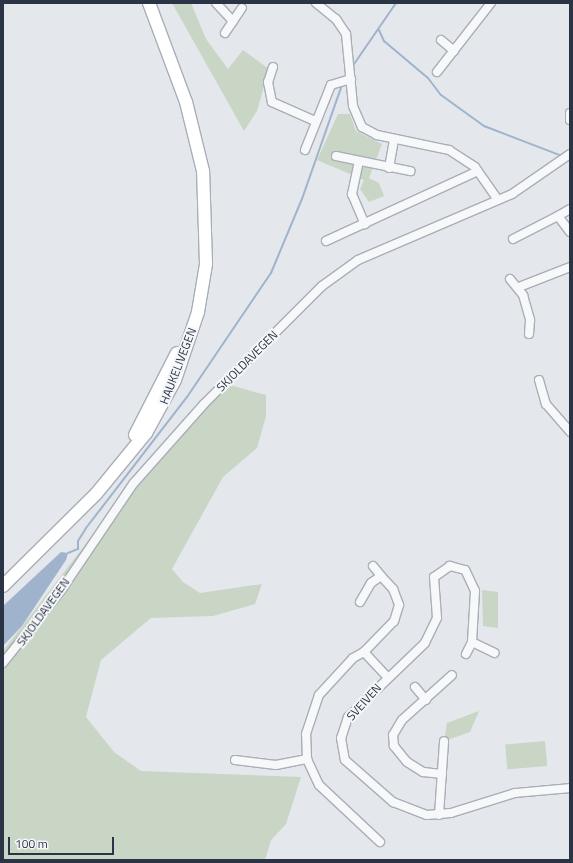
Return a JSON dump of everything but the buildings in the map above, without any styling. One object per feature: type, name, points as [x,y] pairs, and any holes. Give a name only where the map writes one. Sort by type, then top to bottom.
[{"type":"highway","name":"HAUKELIVEGEN","points":[[3,586],[85,503],[132,441],[167,376],[192,310],[205,250],[207,218],[200,155],[186,102],[149,3]]},
{"type":"street","points":[[216,3],[233,21]]},
{"type":"street","points":[[316,3],[336,18],[346,34],[353,106],[359,123],[372,134],[443,147],[478,170],[498,200]]},
{"type":"street","points":[[437,72],[491,3]]},
{"type":"street","points":[[225,33],[242,8]]},
{"type":"street","points":[[441,40],[454,51]]},
{"type":"street","points":[[274,67],[268,82],[272,102],[315,121]]},
{"type":"street","points":[[306,150],[315,121],[331,85],[351,78]]},
{"type":"street","points":[[570,112],[570,120]]},
{"type":"street","points":[[389,168],[394,139]]},
{"type":"street","name":"SKJOLDAVEGEN","points":[[3,663],[62,589],[108,516],[166,448],[216,393],[343,268],[498,200],[557,165],[570,154]]},
{"type":"street","points":[[336,156],[389,168],[410,171]]},
{"type":"street","points":[[360,161],[351,190],[365,224]]},
{"type":"street","points":[[326,241],[478,170]]},
{"type":"street","points":[[513,239],[570,209]]},
{"type":"street","points":[[558,216],[570,232]]},
{"type":"street","points":[[519,286],[570,267]]},
{"type":"street","points":[[510,278],[519,286],[530,320],[529,334]]},
{"type":"street","points":[[539,380],[546,404],[570,432]]},
{"type":"street","points":[[373,566],[394,589],[398,611],[364,652],[333,678],[312,708],[306,734],[307,759],[324,792],[380,842]]},
{"type":"street","name":"SVEIVEN","points":[[466,654],[472,642],[476,603],[473,581],[460,566],[450,566],[434,577],[437,618],[425,643],[387,677],[348,717],[341,738],[345,760],[393,802],[416,813],[439,815],[501,796],[570,788]]},
{"type":"street","points":[[360,602],[371,583],[381,576]]},
{"type":"street","points":[[472,642],[496,653]]},
{"type":"street","points":[[364,652],[387,677]]},
{"type":"street","points":[[442,774],[423,772],[407,762],[394,746],[393,735],[397,726],[452,675]]},
{"type":"street","points":[[415,687],[426,700]]},
{"type":"street","points":[[439,815],[444,741]]},
{"type":"street","points":[[235,760],[276,765],[307,759]]},
{"type":"green space","points":[[172,3],[191,3],[206,39],[228,69],[243,50],[269,69],[257,111],[244,131]]},
{"type":"green space","points":[[338,114],[350,114],[356,131],[382,144],[369,178],[379,183],[384,196],[369,202],[360,189],[364,180],[317,160]]},
{"type":"green space","points":[[226,384],[266,395],[266,416],[257,448],[223,477],[172,569],[183,582],[200,593],[262,584],[255,604],[213,616],[151,618],[101,660],[86,717],[114,752],[141,771],[301,777],[286,824],[271,840],[265,860],[3,860],[3,651],[105,519]]},
{"type":"green space","points":[[482,590],[498,592],[498,628],[483,626]]},
{"type":"green space","points":[[479,711],[470,732],[444,741],[447,723]]},
{"type":"green space","points":[[545,741],[547,766],[507,769],[505,744]]},
{"type":"water","points":[[61,552],[68,553],[66,560],[22,626],[3,646],[3,606]]},
{"type":"waterway","points":[[352,67],[396,3]]},
{"type":"waterway","points":[[379,30],[384,41],[428,78],[441,95],[484,126],[562,156]]},
{"type":"waterway","points":[[68,553],[78,549],[78,541],[86,528],[187,397],[271,273],[302,199],[342,85]]}]
